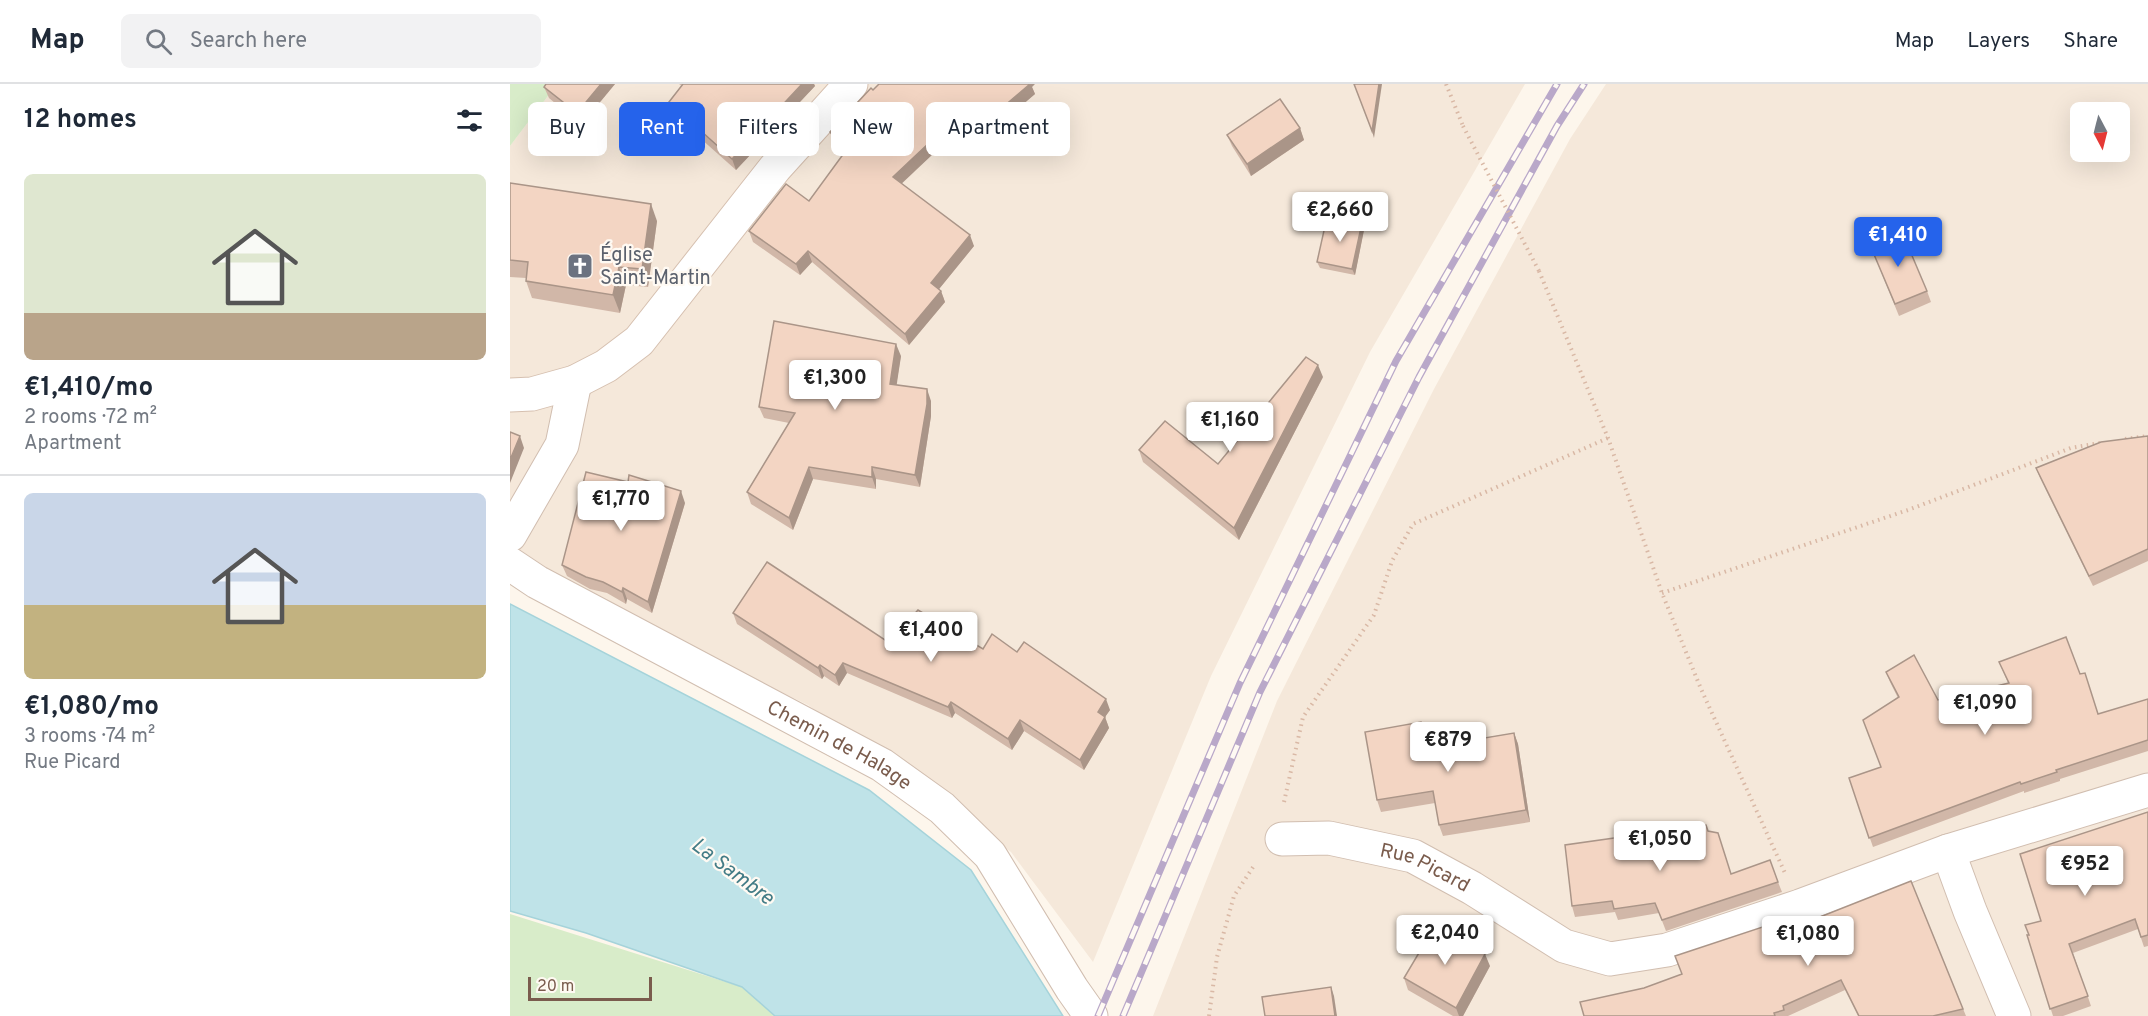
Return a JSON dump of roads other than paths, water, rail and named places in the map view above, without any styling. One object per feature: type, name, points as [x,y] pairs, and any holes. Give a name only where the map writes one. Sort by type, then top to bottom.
[{"type":"street","points":[[510,395],[532,394],[575,382],[606,366],[639,341],[775,168],[851,84]]},
{"type":"street","points":[[510,535],[562,445],[575,382]]},
{"type":"street","name":"Chemin de Halage","points":[[510,564],[537,582],[882,765],[942,808],[990,855],[1091,1016]]},
{"type":"street","name":"Rue Picard","points":[[1282,839],[1329,838],[1413,856],[1472,888],[1564,946],[1610,959],[1666,950],[1800,906],[1948,851],[2148,790]]},
{"type":"street","points":[[1948,851],[1970,911],[2014,1016]]},
{"type":"water","name":"La Sambre","points":[[510,604],[869,790],[971,870],[1063,1016],[775,1016],[742,987],[586,933],[510,911]]},
{"type":"railway","points":[[1098,1016],[1240,683],[1396,361],[1557,84]]},
{"type":"railway","points":[[1123,1016],[1260,692],[1419,377],[1557,126],[1584,84]]},
{"type":"place","name":"Église Saint-Martin","points":[[580,266]]}]
